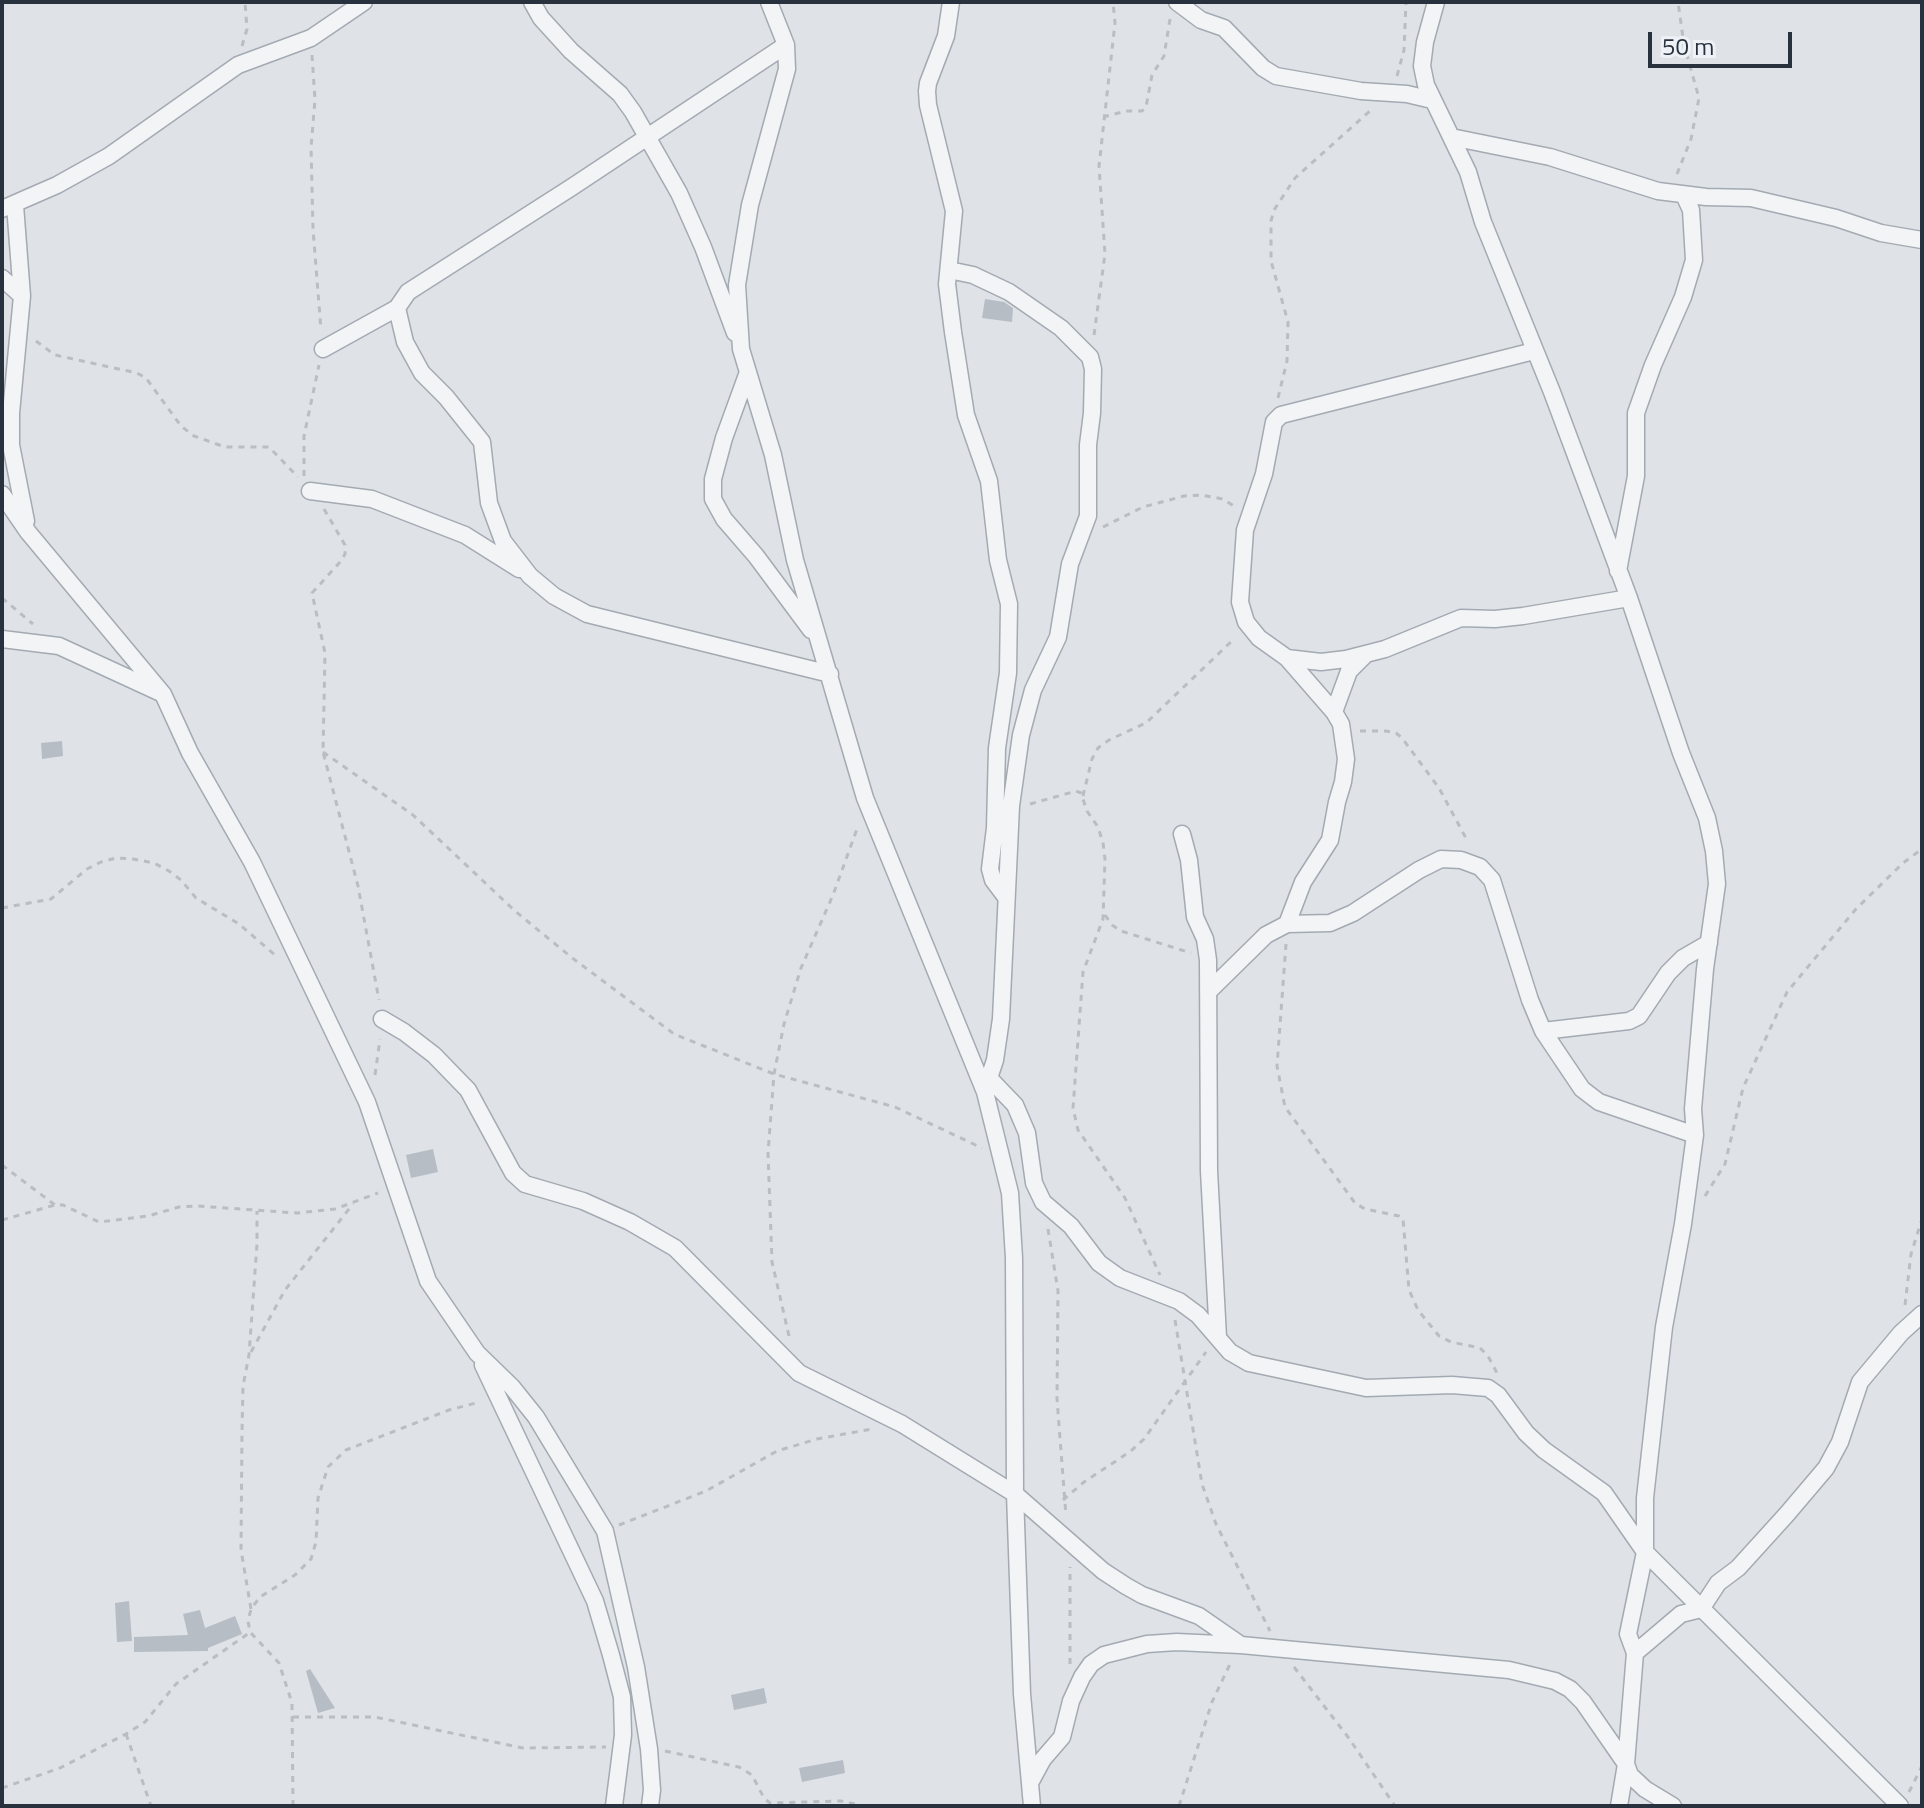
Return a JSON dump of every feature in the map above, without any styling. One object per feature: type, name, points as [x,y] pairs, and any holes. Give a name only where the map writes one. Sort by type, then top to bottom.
[{"type":"street","points":[[28,532],[11,445],[11,403],[22,296],[8,207],[109,156],[238,65],[311,38],[364,2]]},
{"type":"street","points":[[532,2],[541,18],[571,51],[620,94],[679,193],[697,233],[741,349],[773,455],[795,560],[865,798],[987,1086],[1010,1193],[1014,1258],[1015,1494],[1022,1694],[1032,1806]]},
{"type":"street","points":[[741,349],[737,285],[750,205],[787,69],[786,45],[769,2]]},
{"type":"street","points":[[951,2],[946,36],[927,91],[954,211],[947,284],[966,415],[989,481],[998,560],[1009,604],[1008,673],[997,748],[995,828],[990,869],[993,880],[1005,896]]},
{"type":"street","points":[[1436,2],[1422,66],[1426,85],[1468,172],[1483,222],[1552,392],[1707,818],[1714,851],[1717,884],[1693,1109],[1695,1135],[1664,1327],[1645,1498],[1645,1552],[1628,1634],[1635,1653],[1626,1764],[1619,1806]]},
{"type":"street","points":[[1180,4],[1201,20],[1224,28],[1263,68],[1276,76],[1432,100]]},
{"type":"street","points":[[323,349],[397,308],[408,292],[786,45]]},
{"type":"street","points":[[1451,137],[1550,157],[1658,191],[1751,198],[1836,218],[1881,233],[1922,240]]},
{"type":"street","points":[[1618,571],[1636,476],[1636,413],[1683,297],[1694,260],[1691,210],[1678,194]]},
{"type":"street","points":[[949,270],[973,275],[1009,292],[1061,328],[1090,357],[1092,413],[1088,445],[1088,516],[1070,564],[1058,637],[1033,690],[1021,735],[1011,806],[1001,1019],[987,1086]]},
{"type":"street","points":[[2,278],[22,296]]},
{"type":"street","points":[[397,308],[405,342],[422,373],[482,442],[489,503],[503,541],[530,576]]},
{"type":"street","points":[[1337,718],[1287,658],[1259,638],[1246,622],[1240,602],[1247,521],[1264,474],[1274,422],[1281,415],[1534,351]]},
{"type":"street","points":[[748,372],[720,452],[713,479],[713,499],[724,519],[820,641]]},
{"type":"street","points":[[310,491],[372,499],[465,535],[530,576],[554,596],[587,614],[830,674]]},
{"type":"street","points":[[2,494],[28,532],[163,694],[190,753],[252,862],[367,1102],[428,1281],[477,1353],[595,1601],[622,1697],[622,1747],[614,1806]]},
{"type":"street","points":[[1287,658],[1321,662],[1365,655],[1461,618],[1523,616],[1629,598]]},
{"type":"street","points":[[2,639],[59,646],[163,694]]},
{"type":"street","points":[[1287,924],[1303,882],[1330,840],[1346,759],[1337,718],[1349,671],[1365,655]]},
{"type":"street","points":[[1182,834],[1189,860],[1195,917],[1205,939],[1208,960],[1209,1171],[1218,1337]]},
{"type":"street","points":[[1208,992],[1266,935],[1287,924],[1330,923],[1353,913],[1441,859],[1461,860],[1480,867],[1492,880],[1543,1031],[1582,1089],[1599,1102],[1695,1135]]},
{"type":"street","points":[[1543,1031],[1629,1021],[1639,1016],[1668,973],[1683,958],[1709,943]]},
{"type":"street","points":[[382,1019],[434,1055],[468,1090],[513,1173],[525,1184],[583,1201],[630,1222],[675,1248],[799,1373],[902,1424],[1015,1494],[1103,1571],[1126,1586],[1199,1616],[1241,1645]]},
{"type":"street","points":[[987,1086],[1015,1105],[1027,1133],[1034,1183],[1043,1202],[1071,1226],[1099,1263],[1120,1278],[1171,1298],[1198,1315],[1230,1352],[1249,1363],[1366,1388],[1488,1388],[1544,1450],[1604,1493],[1645,1552],[1701,1609],[1904,1799]]},
{"type":"street","points":[[1635,1653],[1681,1614],[1701,1609],[1718,1583],[1757,1548],[1826,1468],[1840,1442],[1860,1382],[1901,1333],[1922,1314]]},
{"type":"street","points":[[477,1353],[512,1387],[536,1417],[605,1531],[636,1667],[649,1749],[650,1806]]},
{"type":"street","points":[[1030,1784],[1043,1759],[1062,1737],[1071,1701],[1091,1664],[1104,1655],[1147,1644],[1177,1642],[1279,1648],[1509,1670],[1555,1681],[1570,1689],[1583,1702],[1626,1764],[1630,1775],[1645,1789],[1673,1806]]},
{"type":"path","points":[[238,65],[247,29],[245,2]]},
{"type":"path","points":[[1090,357],[1104,278],[1105,227],[1099,184],[1103,117],[1115,23],[1113,2]]},
{"type":"path","points":[[1274,422],[1288,341],[1285,306],[1271,261],[1274,210],[1295,178],[1390,93],[1404,50],[1406,2]]},
{"type":"path","points":[[1678,2],[1684,45],[1699,98],[1678,194]]},
{"type":"path","points":[[1103,117],[1118,112],[1142,111],[1146,107],[1152,75],[1164,56],[1169,21],[1180,4]]},
{"type":"path","points":[[310,491],[304,478],[304,436],[323,349],[313,229],[311,147],[315,100],[311,38]]},
{"type":"path","points":[[20,329],[55,355],[137,373],[146,378],[181,426],[194,436],[225,447],[269,447],[320,502],[345,545],[341,561],[312,593],[325,653],[323,752],[358,886],[382,1019],[375,1076],[367,1102]]},
{"type":"path","points":[[1102,528],[1143,507],[1201,495],[1229,501],[1247,521]]},
{"type":"path","points":[[2,598],[36,627]]},
{"type":"path","points":[[1246,622],[1224,651],[1146,723],[1109,740],[1098,748],[1092,759],[1083,796],[1103,843],[1103,912],[1083,972],[1073,1108],[1078,1130],[1125,1198],[1171,1298],[1202,1484],[1216,1524],[1279,1648],[1348,1737],[1395,1806]]},
{"type":"path","points":[[1337,718],[1362,732],[1396,733],[1402,738],[1455,814],[1480,867]]},
{"type":"path","points":[[323,752],[413,815],[515,911],[674,1034],[774,1074],[895,1107],[1001,1157]]},
{"type":"path","points":[[1011,806],[1076,791],[1083,796]]},
{"type":"path","points":[[791,1344],[772,1262],[768,1153],[774,1074],[784,1024],[801,968],[833,895],[857,829]]},
{"type":"path","points":[[1683,1224],[1714,1184],[1725,1164],[1743,1088],[1787,992],[1856,909],[1903,863],[1922,849]]},
{"type":"path","points":[[2,909],[51,899],[87,869],[101,862],[116,858],[133,859],[154,863],[169,871],[196,898],[239,924],[286,963]]},
{"type":"path","points":[[1103,912],[1112,925],[1121,931],[1208,960]]},
{"type":"path","points":[[1287,924],[1277,1066],[1285,1107],[1355,1203],[1365,1209],[1403,1219],[1409,1290],[1418,1310],[1439,1336],[1480,1348],[1488,1356],[1508,1407]]},
{"type":"path","points":[[2,1165],[55,1205]]},
{"type":"path","points":[[2,1220],[55,1205],[63,1205],[99,1222],[197,1206],[297,1213],[335,1209],[395,1184]]},
{"type":"path","points":[[1043,1202],[1058,1291],[1057,1399],[1063,1500],[1071,1544],[1071,1701]]},
{"type":"path","points":[[249,1355],[285,1290],[354,1203]]},
{"type":"path","points":[[251,1609],[241,1550],[243,1386],[249,1355],[257,1211]]},
{"type":"path","points":[[1901,1333],[1911,1254],[1922,1219]]},
{"type":"path","points":[[1063,1500],[1144,1439],[1218,1337]]},
{"type":"path","points":[[293,1806],[292,1703],[279,1663],[250,1632],[248,1621],[251,1609],[260,1597],[295,1575],[311,1559],[316,1542],[318,1498],[328,1467],[346,1450],[449,1410],[499,1396]]},
{"type":"path","points":[[605,1531],[706,1491],[777,1451],[817,1439],[902,1424]]},
{"type":"path","points":[[2,1788],[60,1768],[126,1734],[145,1722],[176,1684],[250,1632]]},
{"type":"path","points":[[1179,1806],[1212,1702],[1241,1645]]},
{"type":"path","points":[[293,1717],[375,1717],[523,1748],[622,1747]]},
{"type":"path","points":[[126,1734],[151,1806]]},
{"type":"path","points":[[649,1749],[682,1753],[739,1767],[752,1775],[770,1803],[841,1801],[864,1806]]},
{"type":"path","points":[[1904,1799],[1922,1766]]},
{"type":"building","points":[[985,299],[1004,302],[1013,308],[1012,322],[982,318]]},
{"type":"building","points":[[62,741],[63,756],[42,759],[41,743]]},
{"type":"building","points":[[433,1149],[438,1172],[411,1178],[406,1155]]},
{"type":"building","points":[[129,1601],[132,1641],[117,1642],[115,1603]]},
{"type":"building","points":[[200,1610],[205,1628],[235,1616],[242,1634],[208,1648],[208,1651],[134,1652],[134,1637],[188,1635],[183,1614]]},
{"type":"building","points":[[310,1669],[335,1708],[318,1713],[306,1671]]},
{"type":"building","points":[[764,1688],[767,1703],[734,1710],[731,1695]]},
{"type":"building","points":[[843,1760],[845,1773],[802,1782],[799,1768]]}]
